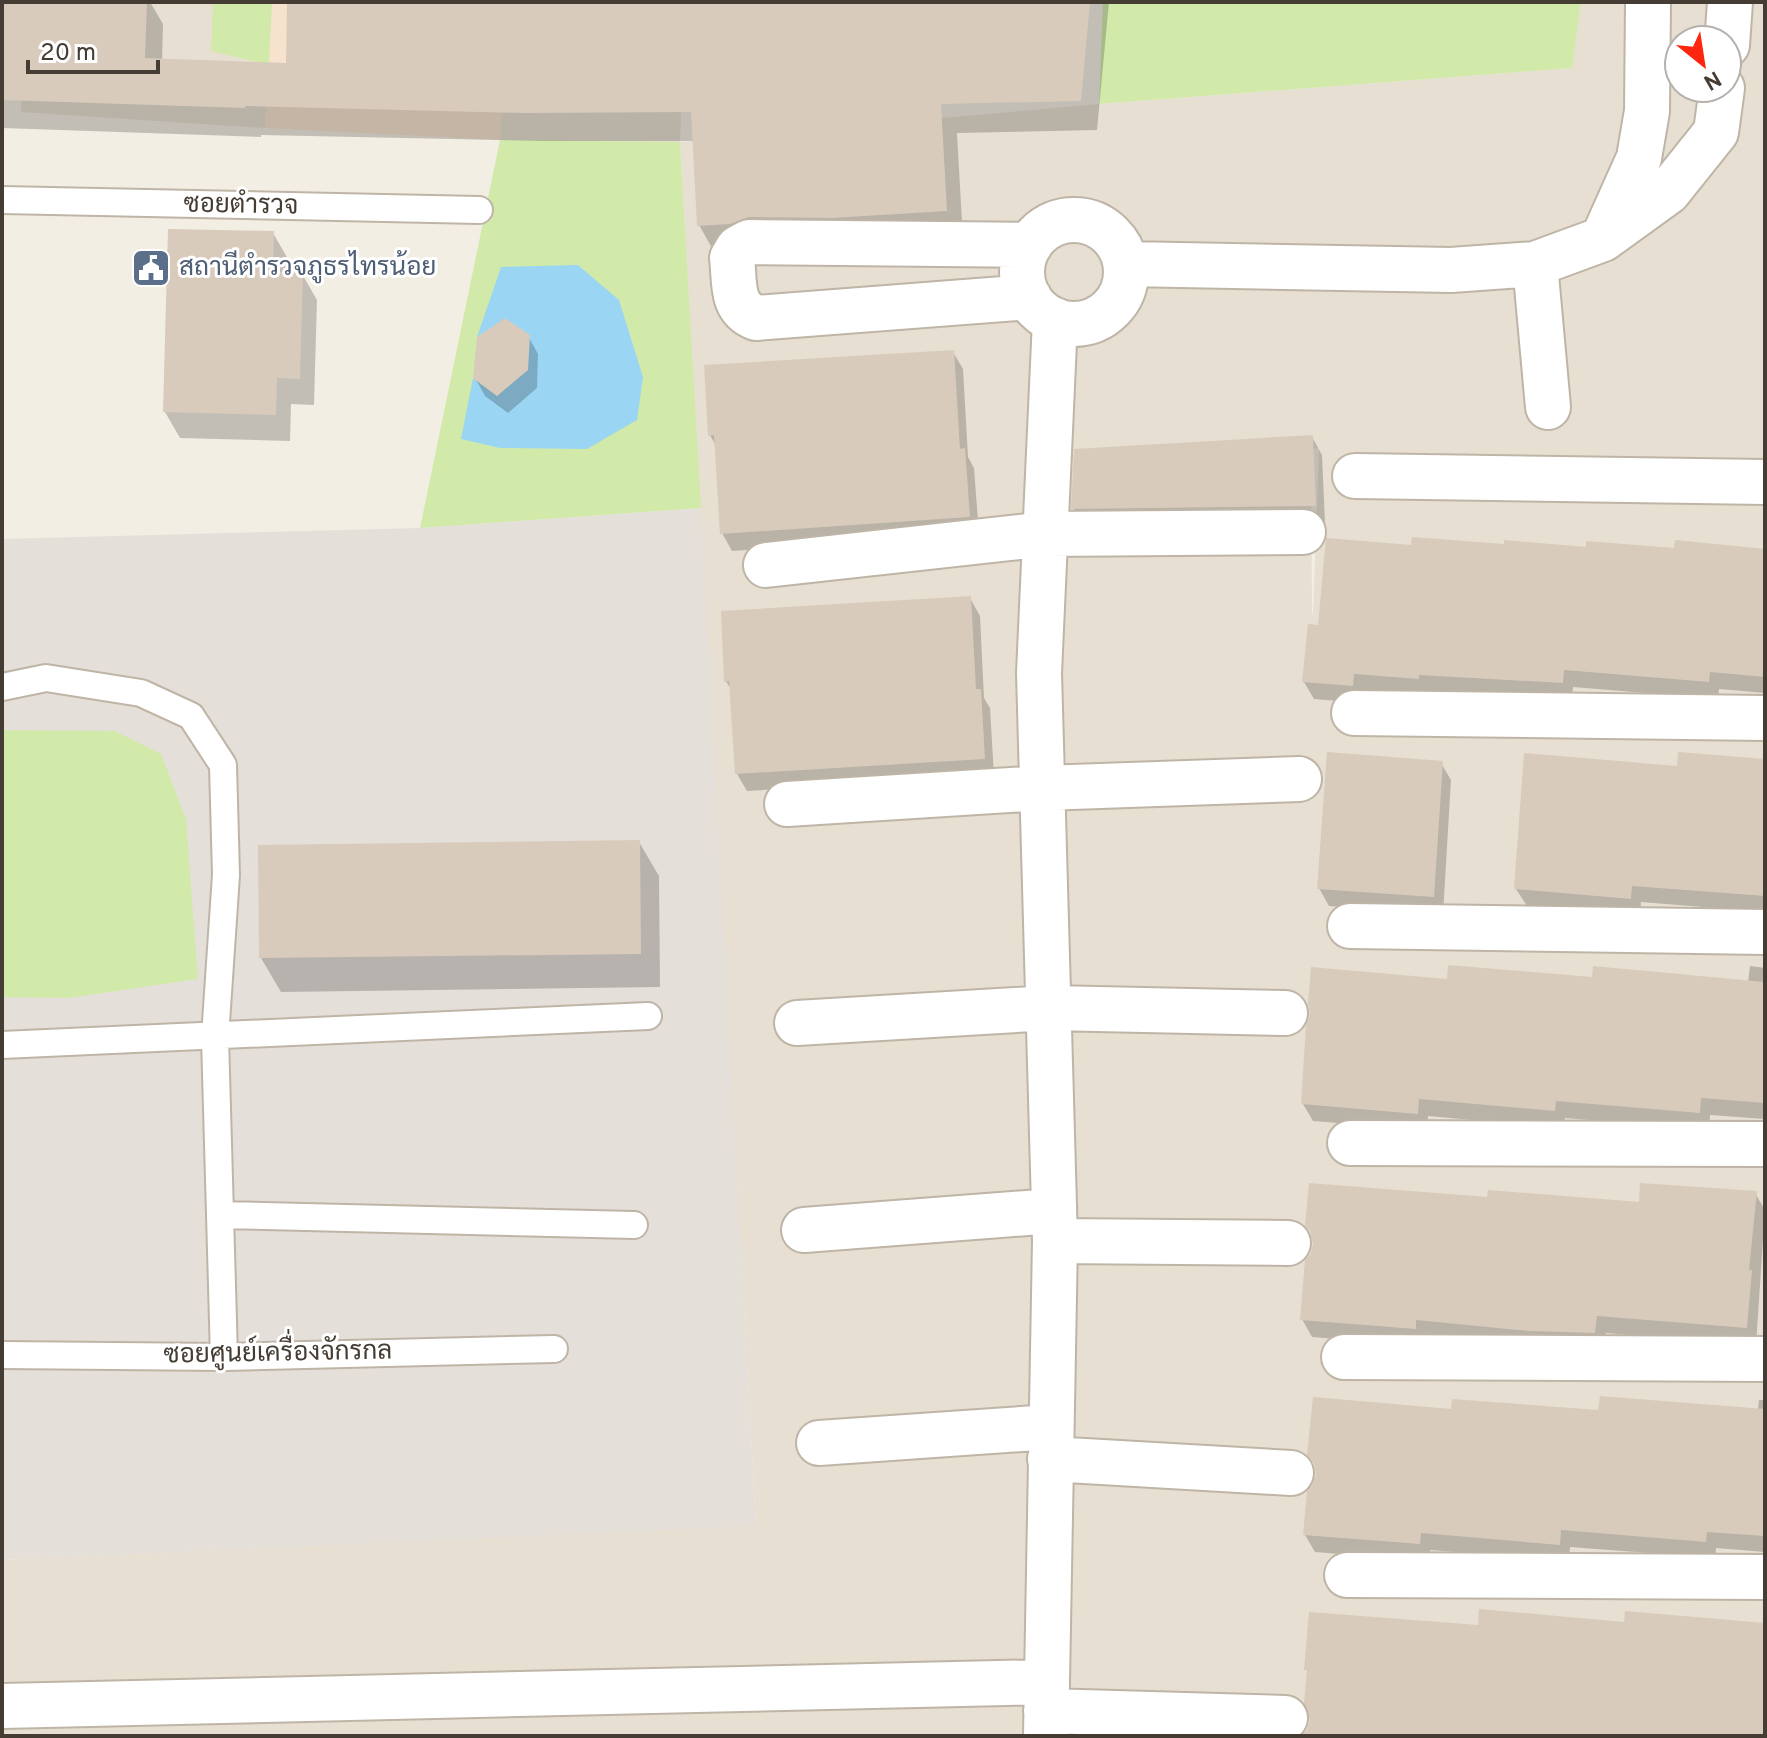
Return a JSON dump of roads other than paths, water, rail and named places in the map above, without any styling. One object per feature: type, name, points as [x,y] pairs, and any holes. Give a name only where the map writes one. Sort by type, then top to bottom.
[{"type":"street","points":[[1603,239],[1639,158],[1647,111],[1648,2]]},
{"type":"street","points":[[1728,24],[1730,2]]},
{"type":"street","points":[[1126,264],[1451,270],[1535,264],[1603,239],[1668,192],[1716,132],[1720,104]]},
{"type":"street","points":[[1030,245],[749,242],[738,248],[732,258],[737,303],[744,313],[756,318],[1042,309],[1073,324],[1091,321],[1107,312],[1119,298],[1126,281],[1126,264],[1120,247],[1109,233],[1093,223],[1075,220],[1058,222],[1042,231],[1030,245],[1023,262],[1023,280],[1042,309],[1047,534],[1039,673],[1054,1226],[1046,1710]]},
{"type":"street","points":[[1535,264],[1548,407]]},
{"type":"street","points":[[1355,476],[1765,482]]},
{"type":"street","points":[[766,565],[1047,534],[1303,532]]},
{"type":"street","points":[[1354,713],[1765,718]]},
{"type":"street","points":[[787,804],[1043,788],[1299,779]]},
{"type":"street","points":[[1350,926],[1765,932]]},
{"type":"street","points":[[797,1023],[1050,1008],[1285,1013]]},
{"type":"street","points":[[1350,1143],[1765,1144]]},
{"type":"street","points":[[804,1230],[1054,1226],[1288,1243]]},
{"type":"street","points":[[1344,1357],[1765,1359]]},
{"type":"street","points":[[819,1443],[1051,1443],[1291,1473]]},
{"type":"street","points":[[1347,1575],[1765,1577]]},
{"type":"street","points":[[2,1706],[1046,1710],[1285,1718]]},
{"type":"lane","name":"ซอยตำรวจ","points":[[2,200],[479,210]]},
{"type":"lane","points":[[2,687],[46,678],[141,693],[191,716],[223,765],[226,875],[215,1037],[224,1357]]},
{"type":"lane","points":[[2,1045],[648,1016]]},
{"type":"lane","points":[[220,1215],[634,1225]]},
{"type":"lane","name":"ซอยศูนย์เครื่องจักรกล","points":[[2,1355],[224,1357],[554,1349]]},
{"type":"water","points":[[578,265],[619,300],[643,377],[637,420],[587,449],[500,448],[461,439],[473,378],[497,396],[528,369],[505,319],[477,337],[501,267]]},
{"type":"place","name":"สถานีตำรวจภูธรไทรน้อย","points":[[151,268]]}]
